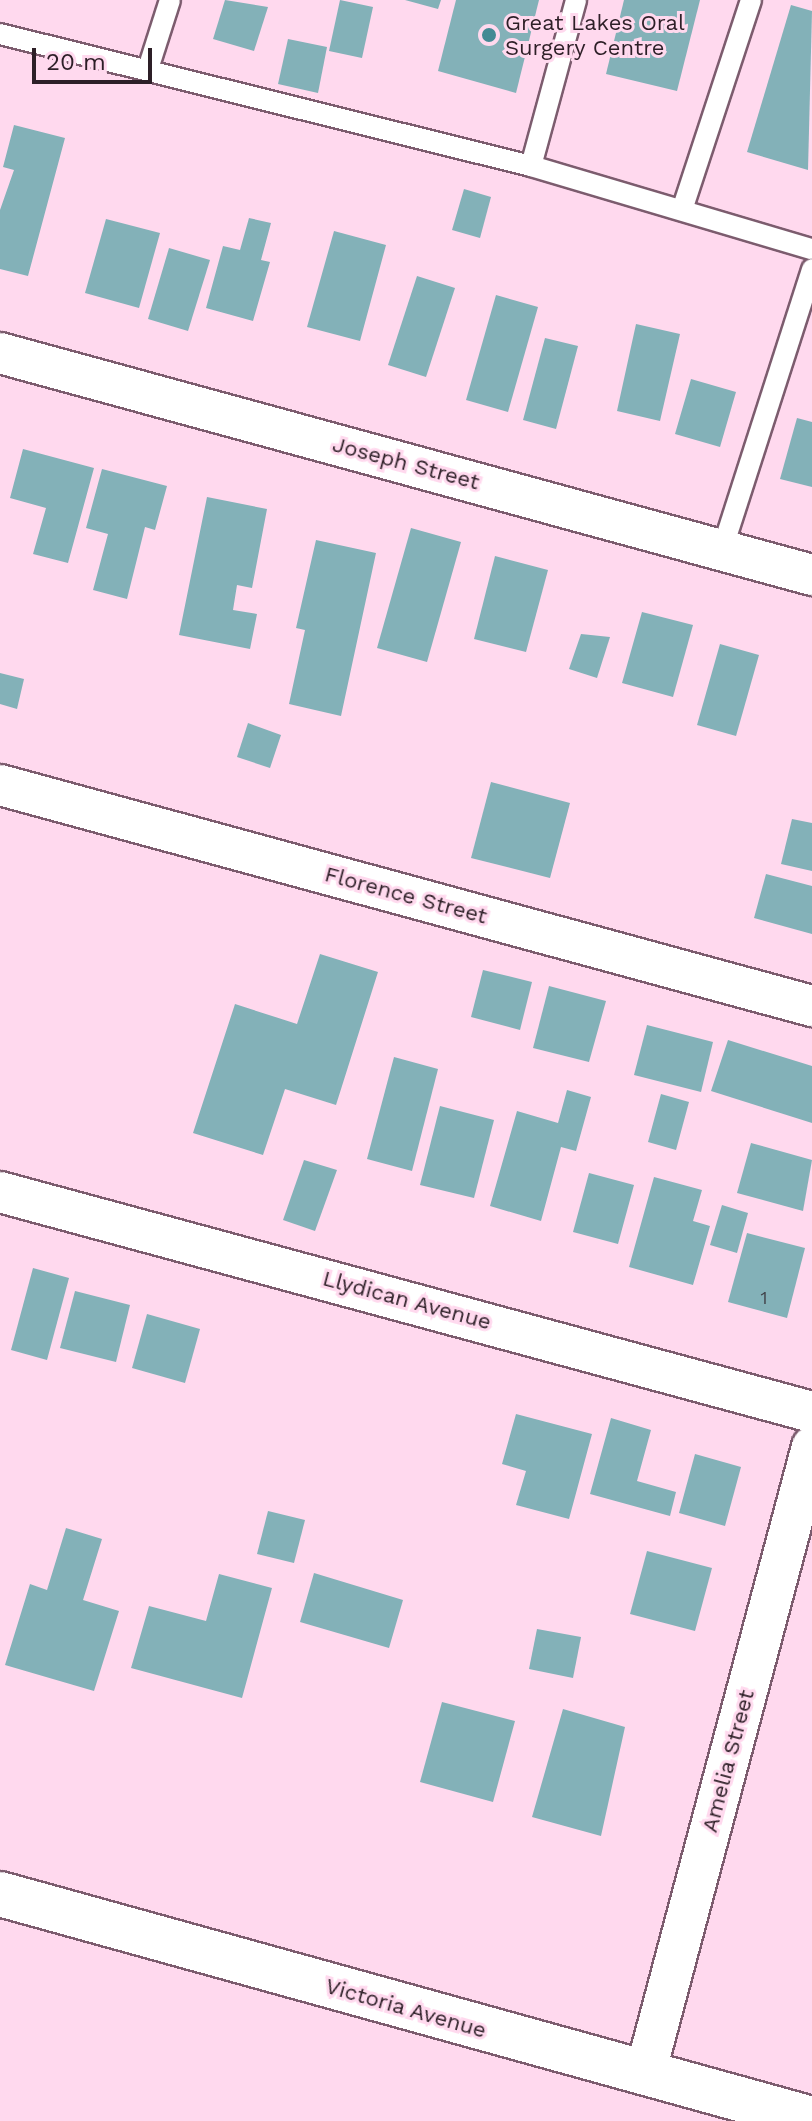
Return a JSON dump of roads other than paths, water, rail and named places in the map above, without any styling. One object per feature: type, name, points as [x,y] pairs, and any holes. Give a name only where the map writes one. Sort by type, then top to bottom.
[{"type":"street","name":"Joseph Street","points":[[0,353],[812,575]]},
{"type":"street","name":"Florence Street","points":[[0,785],[812,1006]]},
{"type":"street","name":"Llydican Avenue","points":[[0,1192],[812,1412]]},
{"type":"street","name":"Amelia Street","points":[[645,2074],[812,1447]]},
{"type":"street","name":"Victoria Avenue","points":[[0,1894],[812,2119]]},
{"type":"lane","points":[[148,69],[170,0]]},
{"type":"lane","points":[[531,166],[576,0]]},
{"type":"lane","points":[[682,210],[751,0]]},
{"type":"lane","points":[[0,34],[531,166],[812,249]]},
{"type":"lane","points":[[722,550],[812,269]]},
{"type":"place","name":"Great Lakes Oral Surgery Centre","points":[[489,35]]}]
